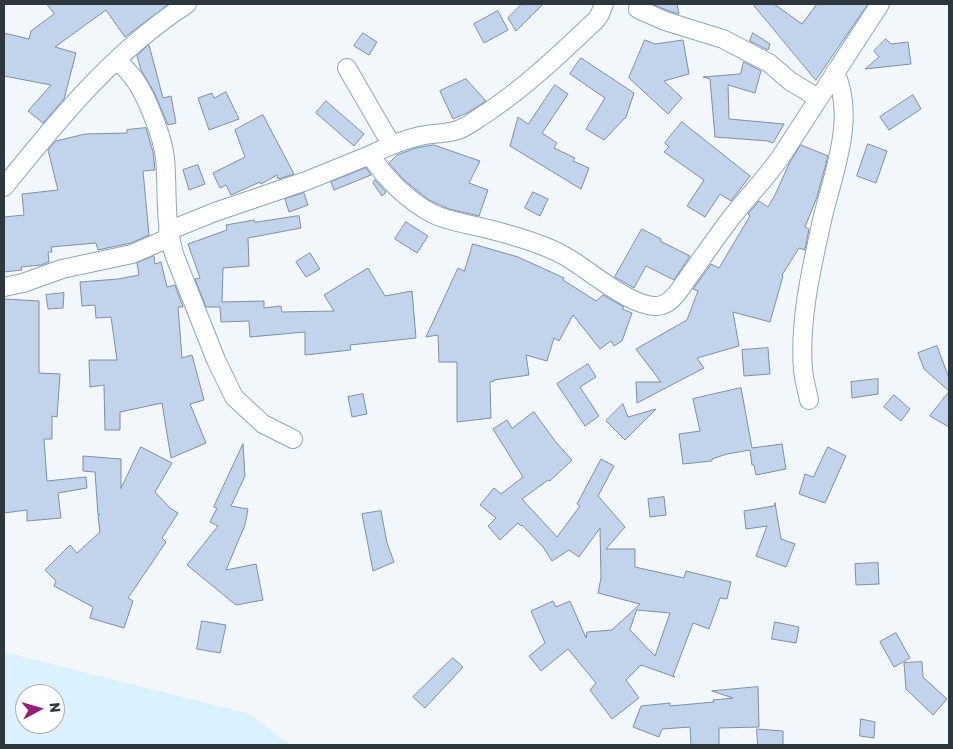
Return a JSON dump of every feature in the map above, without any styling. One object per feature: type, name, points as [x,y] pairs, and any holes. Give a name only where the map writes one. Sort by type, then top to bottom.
[{"type":"street","points":[[4,187],[56,124],[167,10],[187,4]]},
{"type":"street","points":[[4,287],[23,283],[62,269],[132,254],[215,212],[306,182],[391,144],[421,135],[459,130],[527,84],[596,20],[604,4]]},
{"type":"street","points":[[640,4],[638,9],[665,21],[724,39],[745,50],[769,63],[790,81],[818,98]]},
{"type":"street","points":[[370,154],[390,180],[416,204],[434,214],[458,223],[490,229],[546,246],[570,259],[619,292],[645,304],[664,305],[670,300],[736,212],[765,180],[880,4]]},
{"type":"street","points":[[117,60],[134,78],[140,88],[162,144],[165,158],[169,235],[174,254],[216,360],[234,397],[263,424],[293,439]]},
{"type":"street","points":[[347,68],[391,144]]},
{"type":"street","points":[[809,400],[803,373],[803,331],[812,271],[844,124],[843,96],[835,72]]},
{"type":"shaded area","points":[[4,652],[250,714],[290,745],[4,745]]},
{"type":"building","points":[[47,4],[169,4],[125,37],[106,10],[55,47],[76,53],[64,99],[43,123],[28,111],[51,85],[4,76],[4,33],[29,39],[31,31],[54,14]]},
{"type":"building","points":[[522,4],[543,4],[516,31],[508,18]]},
{"type":"building","points":[[652,4],[677,4],[679,14],[669,11]]},
{"type":"building","points":[[753,4],[774,4],[802,24],[817,4],[868,4],[816,80]]},
{"type":"building","points":[[498,11],[508,30],[484,43],[474,24]]},
{"type":"building","points":[[363,33],[377,42],[369,55],[354,46]]},
{"type":"building","points":[[753,33],[770,44],[768,50],[750,41]]},
{"type":"building","points":[[886,39],[891,44],[908,42],[911,64],[865,69],[879,57],[874,51]]},
{"type":"building","points":[[645,40],[655,44],[683,40],[689,74],[664,81],[682,98],[668,114],[629,78]]},
{"type":"building","points":[[149,45],[163,98],[171,96],[176,123],[168,125],[154,92],[141,70],[137,56]]},
{"type":"building","points":[[581,58],[634,93],[626,117],[604,140],[586,129],[605,98],[570,74]]},
{"type":"building","points":[[744,62],[761,71],[755,93],[728,85],[729,119],[784,124],[773,143],[715,137],[710,79],[703,77],[740,74]]},
{"type":"building","points":[[466,79],[486,101],[469,112],[453,119],[440,91]]},
{"type":"building","points":[[555,85],[568,94],[542,133],[557,143],[554,148],[575,158],[573,161],[589,168],[581,189],[510,146],[518,117],[528,124]]},
{"type":"building","points":[[226,92],[239,119],[209,130],[198,98],[212,93],[214,98]]},
{"type":"building","points":[[913,95],[921,109],[889,130],[880,117]]},
{"type":"building","points":[[326,101],[364,134],[354,146],[316,113]]},
{"type":"building","points":[[263,115],[294,174],[278,179],[277,175],[261,184],[260,182],[231,195],[226,185],[220,188],[213,173],[245,157],[235,130]]},
{"type":"building","points":[[682,122],[750,176],[731,201],[720,194],[705,217],[687,206],[704,180],[664,152],[669,147],[665,143]]},
{"type":"building","points":[[146,128],[153,152],[155,170],[143,171],[149,235],[131,243],[98,250],[96,243],[51,247],[52,252],[48,252],[49,262],[41,265],[21,267],[22,270],[4,272],[4,217],[24,215],[22,194],[58,190],[48,150],[56,141],[85,134],[127,133],[127,130]]},
{"type":"building","points":[[868,144],[887,151],[876,183],[857,176]]},
{"type":"building","points":[[434,145],[480,161],[469,183],[488,190],[479,216],[449,209],[429,200],[405,181],[389,163],[397,155],[416,148]]},
{"type":"building","points":[[801,145],[828,156],[817,197],[805,227],[809,229],[805,250],[799,248],[782,275],[770,322],[733,312],[739,346],[697,358],[704,368],[637,403],[636,382],[661,382],[636,349],[687,320],[698,291],[693,289],[711,264],[719,268],[750,216],[748,214],[759,201],[768,207],[789,164]]},
{"type":"building","points":[[198,165],[205,184],[189,190],[183,170]]},
{"type":"building","points":[[366,168],[371,175],[334,190],[331,182]]},
{"type":"building","points":[[375,180],[386,192],[382,196],[373,183]]},
{"type":"building","points":[[533,192],[548,199],[540,216],[525,208]]},
{"type":"building","points":[[304,193],[308,205],[289,212],[285,199]]},
{"type":"building","points":[[299,216],[301,228],[248,238],[249,266],[223,268],[222,302],[264,301],[264,308],[281,306],[282,312],[334,311],[324,295],[368,268],[385,296],[412,291],[416,338],[350,345],[351,350],[305,355],[305,332],[250,337],[249,321],[221,322],[220,307],[206,307],[195,279],[200,278],[188,244],[227,230],[226,225],[254,220],[255,222]]},
{"type":"building","points":[[406,222],[428,236],[417,253],[395,239]]},
{"type":"building","points":[[642,229],[661,239],[660,241],[690,256],[674,280],[646,266],[634,288],[615,277]]},
{"type":"building","points":[[473,244],[518,257],[564,278],[563,280],[596,301],[603,295],[624,307],[622,309],[632,313],[622,341],[614,346],[611,341],[600,349],[573,315],[559,341],[554,338],[547,361],[526,355],[529,375],[490,382],[491,418],[457,422],[457,362],[439,362],[438,335],[426,337],[458,268],[464,271]]},
{"type":"building","points":[[310,253],[320,269],[306,277],[296,262]]},
{"type":"building","points":[[154,256],[155,264],[161,262],[167,287],[175,285],[183,307],[178,307],[182,358],[192,355],[204,400],[190,404],[206,443],[171,458],[162,403],[120,412],[120,430],[105,430],[104,385],[90,387],[89,360],[117,360],[111,317],[96,318],[95,305],[82,306],[80,282],[139,275],[137,263]]},
{"type":"building","points":[[64,293],[63,308],[48,309],[46,295]]},
{"type":"building","points":[[4,299],[39,301],[39,373],[60,374],[57,417],[52,416],[52,439],[44,439],[47,481],[86,477],[87,488],[58,493],[61,518],[27,521],[27,510],[4,513]]},
{"type":"building","points":[[937,346],[949,378],[949,391],[924,369],[918,353]]},
{"type":"building","points":[[768,348],[770,374],[744,376],[742,350]]},
{"type":"building","points":[[588,364],[596,377],[580,387],[599,416],[585,426],[557,384]]},
{"type":"building","points":[[878,379],[878,394],[852,398],[851,382]]},
{"type":"building","points":[[741,388],[752,448],[782,444],[786,469],[756,475],[754,465],[752,465],[750,450],[727,454],[712,459],[712,461],[683,464],[679,434],[700,431],[693,399]]},
{"type":"building","points":[[949,392],[949,427],[930,416]]},
{"type":"building","points":[[363,394],[367,414],[352,417],[348,397]]},
{"type":"building","points":[[894,395],[910,409],[901,421],[884,407]]},
{"type":"building","points":[[623,404],[628,417],[656,409],[625,440],[606,421]]},
{"type":"building","points":[[534,412],[555,441],[572,460],[550,481],[548,480],[522,499],[557,537],[580,506],[577,504],[601,459],[614,466],[598,496],[625,527],[606,549],[635,549],[635,567],[684,578],[686,571],[731,582],[727,599],[720,598],[709,629],[693,623],[673,676],[675,677],[641,665],[626,680],[639,698],[612,719],[590,690],[596,683],[568,649],[541,671],[529,656],[545,643],[531,611],[553,601],[556,607],[570,601],[586,638],[587,632],[612,630],[640,604],[598,593],[601,578],[600,528],[579,557],[569,550],[552,561],[543,547],[522,525],[518,523],[500,540],[488,526],[496,518],[480,505],[494,488],[501,494],[523,477],[493,429],[507,420],[512,428]],"holes":[[[637,610],[670,613],[655,656],[630,630]]]},
{"type":"building","points":[[243,444],[245,476],[231,506],[248,509],[245,525],[226,570],[256,564],[263,600],[236,605],[187,565],[218,526],[210,522],[217,508],[214,507]]},
{"type":"building","points":[[141,447],[172,463],[155,492],[170,508],[178,513],[162,538],[166,542],[128,598],[133,601],[124,628],[90,618],[93,607],[54,586],[56,581],[45,570],[70,545],[77,553],[100,532],[95,472],[83,471],[83,456],[121,459],[121,488]]},
{"type":"building","points":[[828,447],[846,456],[825,503],[799,494],[805,474],[813,477]]},
{"type":"building","points":[[664,497],[666,515],[650,517],[648,499]]},
{"type":"building","points":[[775,503],[781,539],[795,544],[786,567],[756,556],[767,526],[746,529],[744,511],[774,506]]},
{"type":"building","points":[[381,511],[387,543],[394,562],[373,571],[362,514]]},
{"type":"building","points":[[878,563],[879,584],[856,585],[855,564]]},
{"type":"building","points":[[202,621],[226,625],[220,653],[197,649]]},
{"type":"building","points":[[775,622],[799,627],[796,643],[772,639]]},
{"type":"building","points":[[896,633],[910,658],[894,667],[880,642]]},
{"type":"building","points":[[453,658],[463,667],[425,708],[413,697]]},
{"type":"building","points":[[922,662],[923,677],[947,699],[933,715],[906,689],[904,663]]},
{"type":"building","points":[[758,687],[759,727],[719,728],[719,745],[691,745],[690,727],[662,729],[659,737],[633,727],[641,706],[670,703],[670,706],[714,702],[713,700],[733,698],[712,691]]},
{"type":"building","points":[[861,719],[875,722],[874,738],[860,736]]},
{"type":"building","points":[[757,729],[783,731],[783,745],[758,745]]}]
